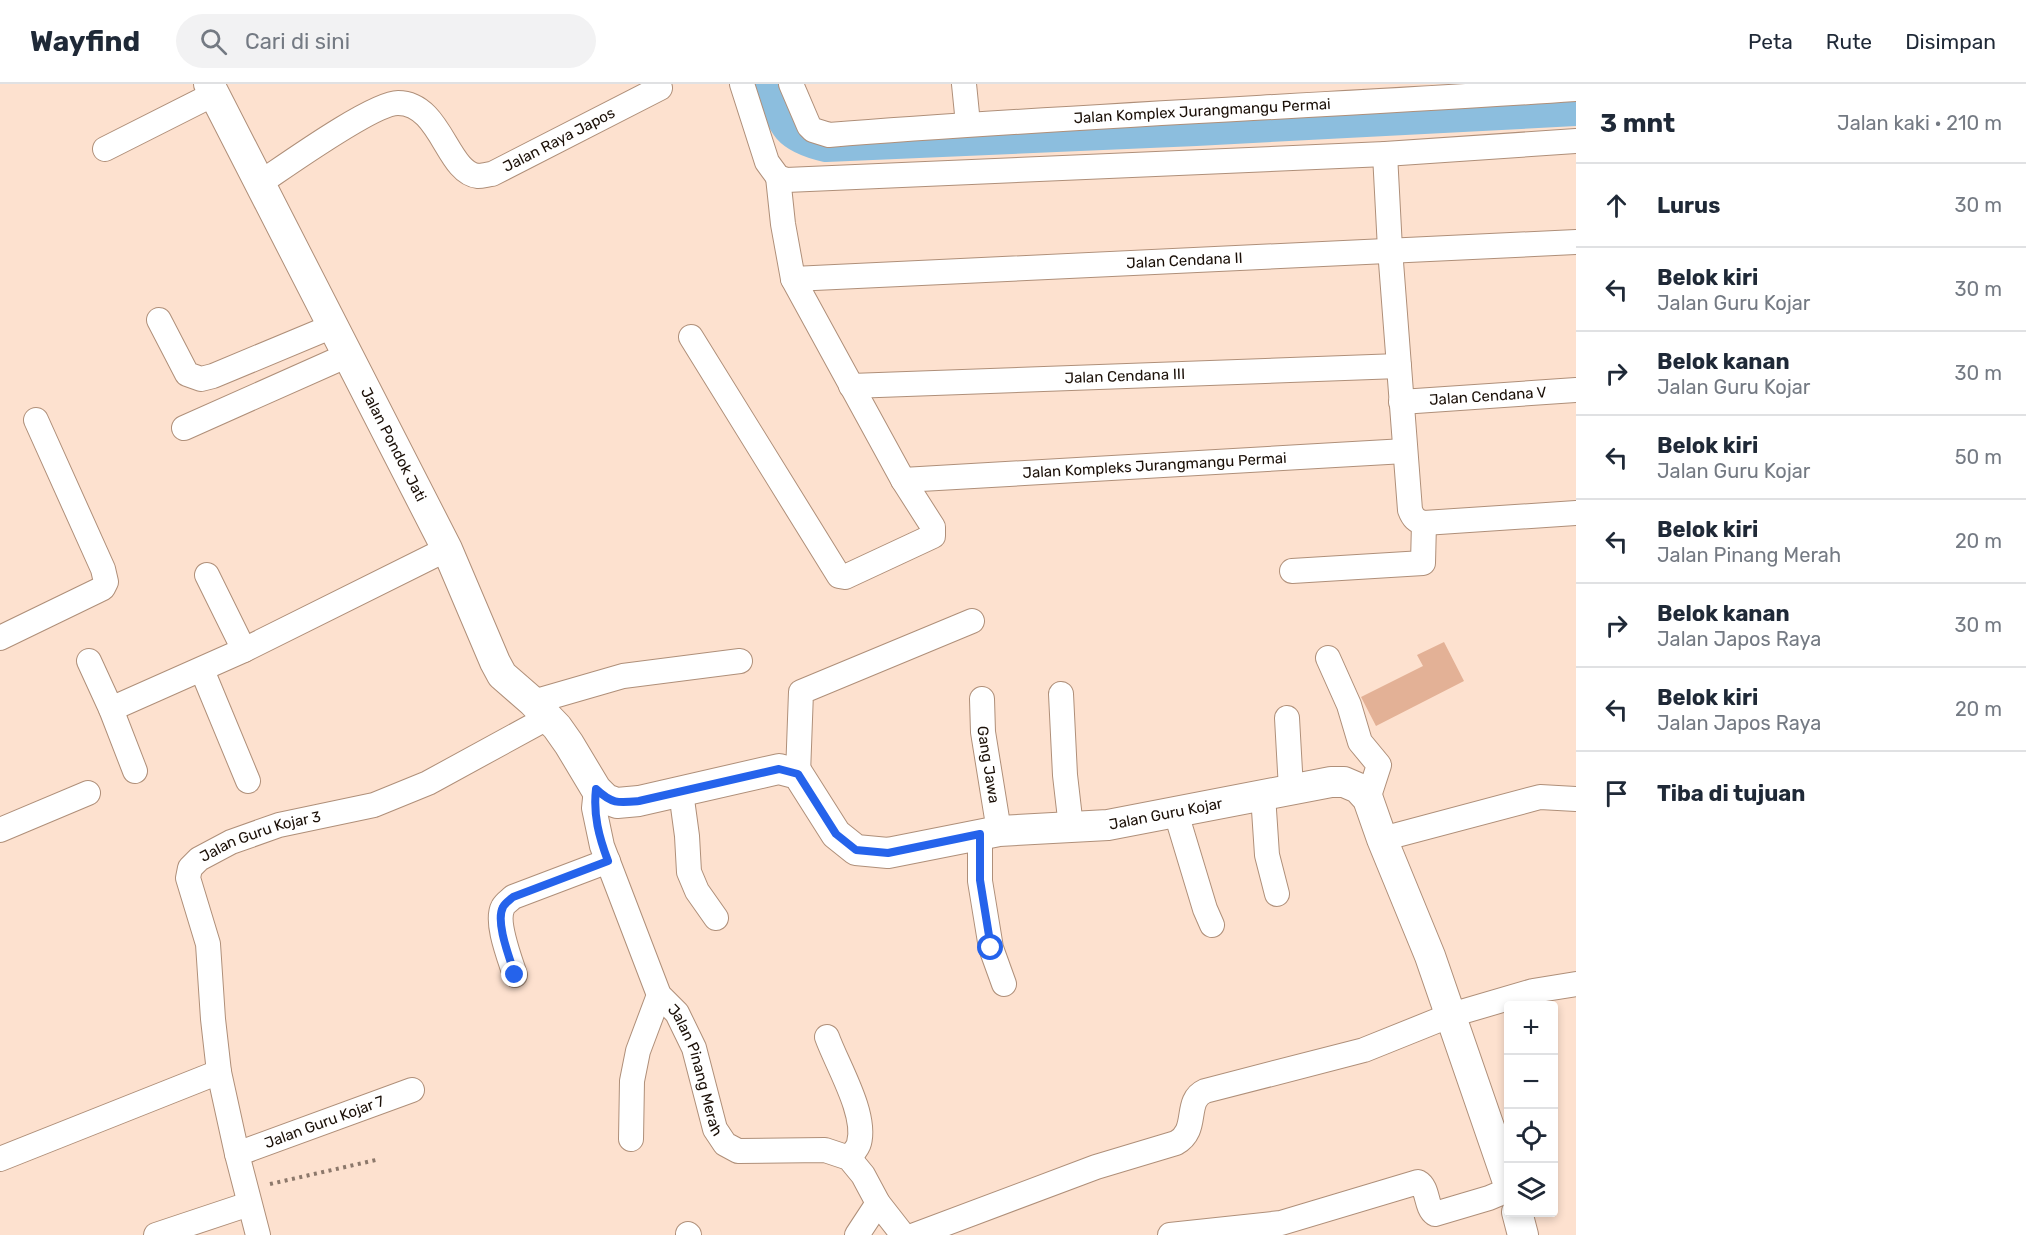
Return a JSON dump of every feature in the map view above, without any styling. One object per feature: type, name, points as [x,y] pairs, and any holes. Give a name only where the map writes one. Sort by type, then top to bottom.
[{"type":"street","points":[[691,337],[839,576],[845,578],[933,536],[933,527],[903,480],[793,279],[783,224],[778,177],[767,162],[742,84]]},
{"type":"street","name":"Jalan Komplex Jurangmangu Permai","points":[[791,84],[809,126],[829,135],[1413,92],[1576,89]]},
{"type":"street","points":[[964,84],[968,124]]},
{"type":"street","name":"Jalan Raya Japos","points":[[260,183],[332,135],[378,108],[396,102],[417,106],[435,126],[464,170],[477,176],[492,174],[660,88]]},
{"type":"street","points":[[105,149],[212,89]]},
{"type":"street","name":"Jalan Pondok Jati","points":[[212,89],[447,549],[495,662],[510,683],[557,727],[570,744],[596,789]]},
{"type":"street","points":[[778,177],[786,180],[806,180],[1385,154],[1576,141]]},
{"type":"street","points":[[1385,154],[1410,510],[1417,522],[1424,523],[1576,513]]},
{"type":"street","name":"Jalan Cendana II","points":[[793,279],[1576,242]]},
{"type":"street","points":[[159,320],[188,374],[201,379],[333,326]]},
{"type":"street","points":[[184,428],[348,355]]},
{"type":"street","name":"Jalan Cendana III","points":[[851,386],[1399,366]]},
{"type":"street","name":"Jalan Cendana V","points":[[1401,402],[1576,390]]},
{"type":"street","points":[[0,638],[103,588],[106,582],[103,569],[36,420]]},
{"type":"street","name":"Jalan Kompleks Jurangmangu Permai","points":[[903,480],[1405,451]]},
{"type":"street","points":[[1292,571],[1423,563],[1424,523]]},
{"type":"street","points":[[111,709],[244,650],[447,549]]},
{"type":"street","points":[[207,575],[244,650]]},
{"type":"street","points":[[596,789],[606,798],[617,803],[639,801],[779,769],[798,774],[801,692],[972,621]]},
{"type":"street","points":[[1328,658],[1349,705],[1360,742],[1379,765],[1368,799],[1430,956],[1504,1168]]},
{"type":"street","points":[[88,661],[111,709],[135,771]]},
{"type":"street","points":[[540,710],[623,676],[740,662]]},
{"type":"street","points":[[202,670],[248,781]]},
{"type":"street","points":[[1061,694],[1065,775],[1071,827]]},
{"type":"street","name":"Gang Jawa","points":[[982,699],[989,832],[980,880],[991,948],[1004,984]]},
{"type":"street","name":"Jalan Guru Kojar 3","points":[[258,1235],[219,1072],[208,944],[188,878],[190,868],[199,859],[231,842],[279,825],[374,805],[428,783],[540,710]]},
{"type":"street","points":[[1277,894],[1267,855],[1287,718]]},
{"type":"street","name":"Jalan Guru Kojar","points":[[798,774],[836,834],[856,850],[888,853],[989,832],[1108,825],[1331,782],[1344,782],[1358,788],[1368,799]]},
{"type":"street","name":"Jalan Pinang Merah","points":[[596,789],[594,808],[597,828],[608,861],[659,995],[677,1013],[694,1048],[715,1129],[725,1144],[738,1152],[825,1150],[849,1158]]},
{"type":"street","points":[[681,792],[689,872],[697,891],[716,918]]},
{"type":"street","points":[[0,830],[88,793]]},
{"type":"street","points":[[1382,839],[1540,798],[1576,799]]},
{"type":"street","points":[[1176,813],[1212,925]]},
{"type":"street","points":[[515,975],[504,938],[501,914],[503,905],[513,897],[608,861]]},
{"type":"street","points":[[915,1235],[1096,1167],[1176,1143],[1190,1129],[1196,1098],[1205,1091],[1364,1050],[1451,1015],[1533,991],[1576,984]]},
{"type":"street","points":[[631,1139],[632,1082],[638,1051],[659,995]]},
{"type":"street","points":[[827,1037],[860,1117],[859,1143],[849,1158],[863,1175],[878,1203],[903,1235]]},
{"type":"street","points":[[0,1159],[219,1072]]},
{"type":"street","name":"Jalan Guru Kojar 7","points":[[237,1154],[412,1090]]},
{"type":"street","points":[[1170,1235],[1226,1232],[1281,1223],[1418,1182],[1424,1185],[1431,1211],[1435,1214],[1504,1192]]},
{"type":"street","points":[[156,1235],[248,1197]]},
{"type":"street","points":[[857,1235],[878,1203]]},
{"type":"street","points":[[1518,1217],[1523,1235]]},
{"type":"path","points":[[248,1197],[333,1168],[376,1160]]},
{"type":"building","points":[[1444,642],[1464,681],[1376,726],[1361,697],[1423,666],[1417,655]]},
{"type":"waterway","points":[[768,84],[785,127],[800,139],[826,148],[1576,112]]},
{"type":"route","points":[[515,975],[504,938],[501,914],[503,905],[513,897],[608,861],[597,828],[594,808],[596,789],[606,798],[617,803],[639,801],[779,769],[798,774],[836,834],[856,850],[888,853],[980,834],[980,880],[991,948]]}]
